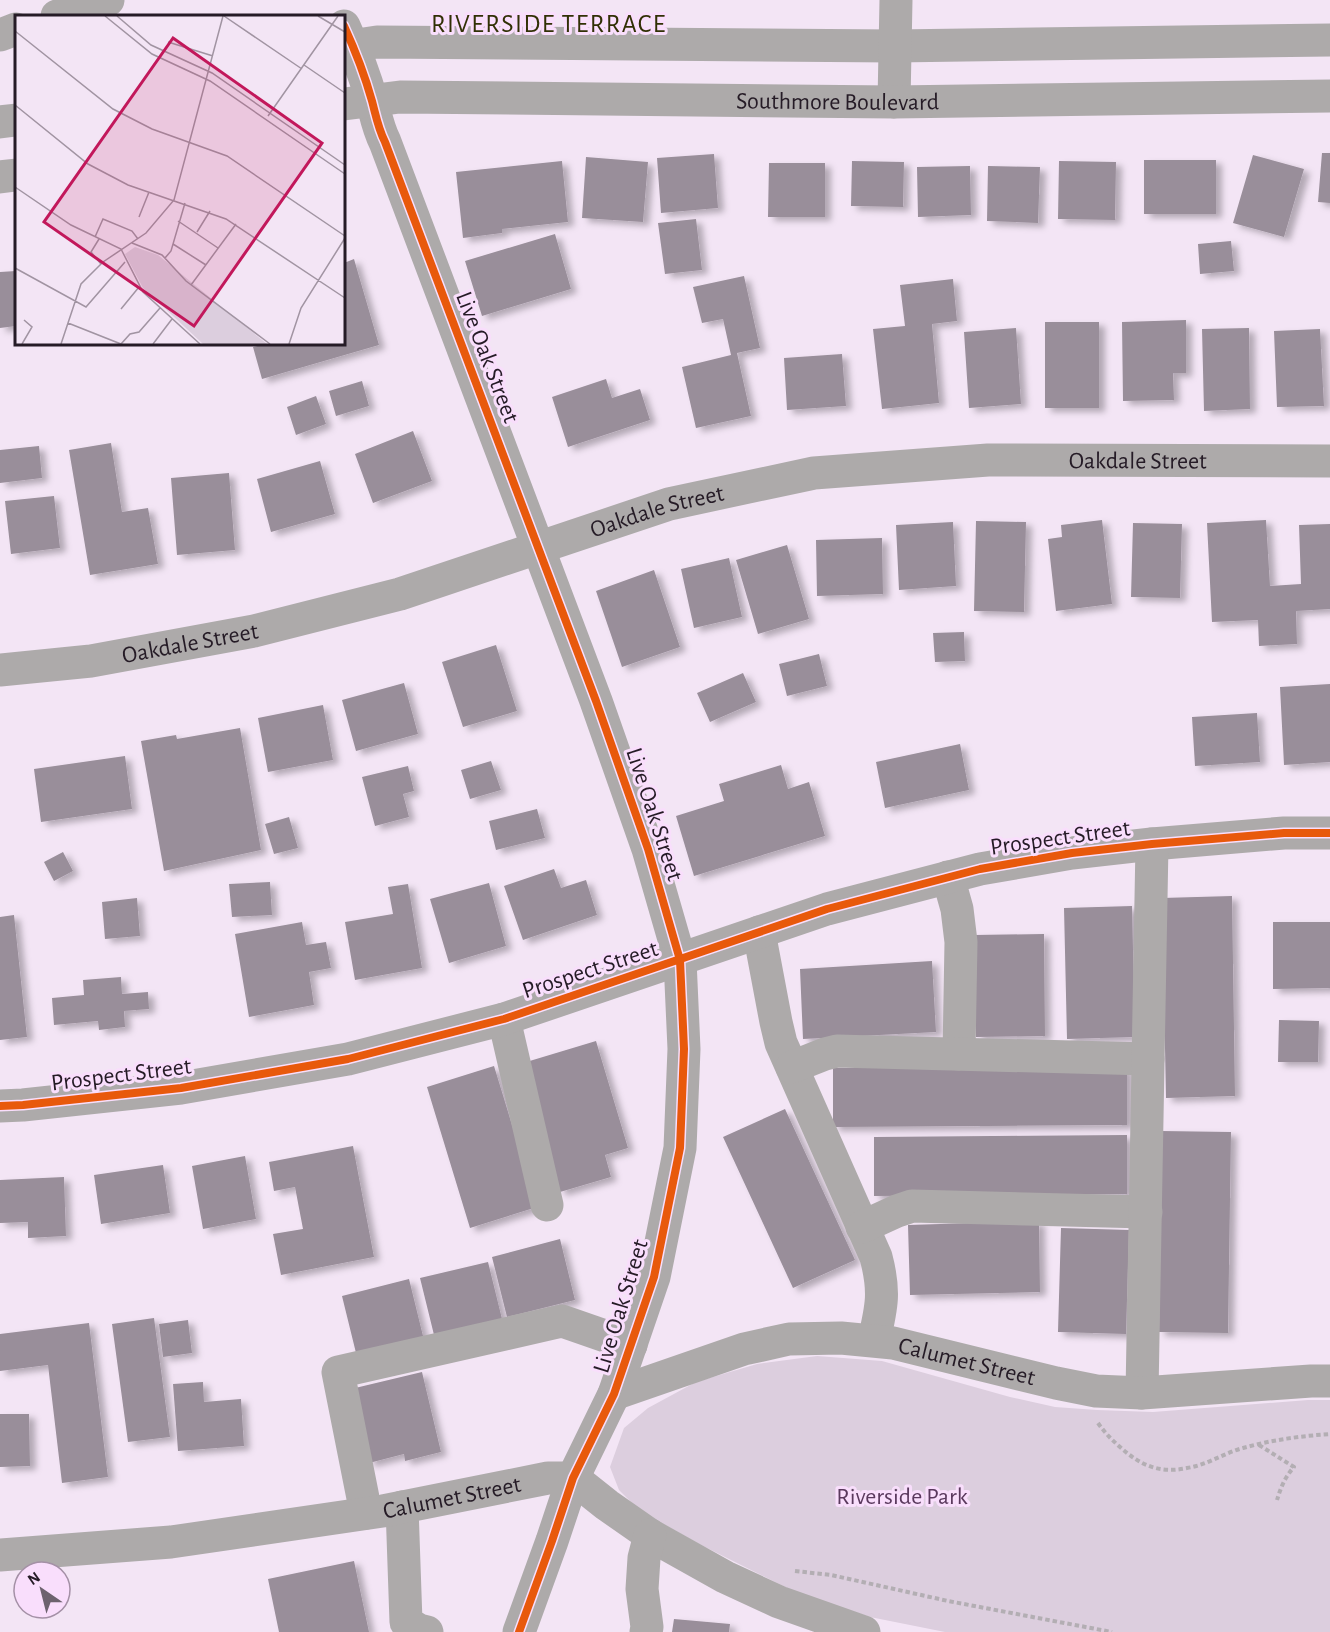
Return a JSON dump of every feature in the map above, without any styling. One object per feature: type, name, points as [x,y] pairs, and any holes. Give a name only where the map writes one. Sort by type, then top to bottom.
[{"type":"street","name":"Live Oak Street","points":[[334,0],[339,15]]},
{"type":"street","points":[[894,102],[896,0]]},
{"type":"street","points":[[62,15],[100,7]]},
{"type":"street","points":[[0,35],[15,29]]},
{"type":"street","name":"Live Oak Street","points":[[345,34],[358,102],[378,128],[385,142],[540,548],[644,838],[680,960],[684,1049],[680,1148],[654,1277],[614,1394],[573,1478],[519,1632]]},
{"type":"street","points":[[345,34],[377,42],[895,46],[1330,40]]},
{"type":"street","name":"Southmore Boulevard","points":[[358,102],[411,97],[894,102],[1330,96]]},
{"type":"street","points":[[0,122],[15,120]]},
{"type":"street","points":[[0,177],[15,175]]},
{"type":"street","name":"Oakdale Street","points":[[0,670],[91,661],[254,631],[400,594],[669,504],[814,473],[988,460],[1330,461]]},
{"type":"street","name":"Prospect Street","points":[[0,1106],[23,1106],[181,1088],[348,1059],[504,1019],[827,909],[980,869],[1049,857],[1152,844],[1284,833],[1330,833]]},
{"type":"street","points":[[1142,1393],[1152,844]]},
{"type":"street","points":[[948,878],[957,909],[961,942],[959,1054]]},
{"type":"street","points":[[759,932],[782,1043],[876,1257],[882,1279],[882,1299],[874,1340]]},
{"type":"street","points":[[504,1019],[547,1205]]},
{"type":"street","points":[[792,1067],[837,1051],[1148,1059]]},
{"type":"street","points":[[862,1227],[912,1206],[1146,1212]]},
{"type":"street","points":[[366,1513],[338,1372],[562,1321],[631,1345]]},
{"type":"street","name":"Calumet Street","points":[[614,1394],[744,1349],[789,1339],[841,1338],[893,1342],[1096,1391],[1142,1393],[1311,1380],[1330,1381]]},
{"type":"street","name":"Calumet Street","points":[[0,1555],[171,1542],[402,1507],[548,1478],[573,1478]]},
{"type":"street","points":[[573,1478],[650,1535],[725,1577],[779,1602],[848,1629]]},
{"type":"street","points":[[402,1507],[406,1622],[419,1630],[428,1632]]},
{"type":"street","points":[[646,1632],[642,1589],[644,1558],[650,1535]]},
{"type":"path","points":[[1096,1391],[1096,1417],[1099,1424],[1108,1437],[1131,1458],[1144,1465],[1168,1469],[1187,1468],[1257,1444],[1330,1434]]},
{"type":"path","points":[[1257,1444],[1294,1467],[1287,1475],[1277,1500]]},
{"type":"path","points":[[793,1571],[831,1575],[948,1601],[1112,1632]]},
{"type":"green space","name":"Riverside Park","points":[[817,1356],[882,1361],[1010,1397],[1055,1407],[1153,1412],[1330,1400],[1330,1632],[945,1632],[870,1617],[795,1592],[701,1545],[640,1511],[619,1490],[610,1467],[624,1428],[648,1408],[696,1382],[757,1364]]},
{"type":"building","points":[[1322,153],[1330,153],[1330,203],[1318,202]]},
{"type":"building","points":[[714,154],[718,208],[661,213],[657,158]]},
{"type":"building","points":[[1253,155],[1304,169],[1284,237],[1233,223]]},
{"type":"building","points":[[586,157],[648,162],[643,222],[582,218]]},
{"type":"building","points":[[1144,160],[1216,160],[1216,214],[1144,214]]},
{"type":"building","points":[[562,161],[568,222],[502,229],[502,233],[463,238],[456,172]]},
{"type":"building","points":[[852,161],[904,162],[903,207],[851,206]]},
{"type":"building","points":[[1059,161],[1116,162],[1115,220],[1058,219]]},
{"type":"building","points":[[769,163],[825,163],[825,217],[768,217]]},
{"type":"building","points":[[970,166],[971,215],[918,217],[917,167]]},
{"type":"building","points":[[988,166],[1040,167],[1038,223],[987,221]]},
{"type":"building","points":[[696,219],[702,270],[665,274],[658,223]]},
{"type":"building","points":[[555,234],[571,289],[482,316],[465,261]]},
{"type":"building","points":[[1231,241],[1234,271],[1200,274],[1198,244]]},
{"type":"building","points":[[354,259],[379,345],[262,379],[253,347],[345,345],[345,263]]},
{"type":"building","points":[[15,271],[15,326],[0,328],[0,272]]},
{"type":"building","points":[[744,276],[760,348],[737,353],[751,416],[696,428],[682,367],[731,355],[723,319],[702,323],[693,287]]},
{"type":"building","points":[[953,279],[957,321],[932,324],[939,403],[882,409],[873,329],[905,326],[900,285]]},
{"type":"building","points":[[1186,320],[1186,373],[1173,373],[1174,400],[1123,401],[1122,322]]},
{"type":"building","points":[[1045,322],[1099,322],[1099,408],[1045,408]]},
{"type":"building","points":[[1016,328],[1021,404],[969,408],[964,332]]},
{"type":"building","points":[[1249,328],[1250,409],[1204,411],[1202,329]]},
{"type":"building","points":[[1320,329],[1324,406],[1277,407],[1274,331]]},
{"type":"building","points":[[842,354],[846,406],[787,410],[784,358]]},
{"type":"building","points":[[606,379],[612,398],[640,389],[650,420],[568,447],[552,397]]},
{"type":"building","points":[[362,381],[369,406],[336,416],[329,391]]},
{"type":"building","points":[[316,396],[326,424],[296,435],[287,407]]},
{"type":"building","points":[[413,431],[432,481],[373,503],[355,454]]},
{"type":"building","points":[[111,443],[122,512],[148,508],[158,564],[90,575],[69,450]]},
{"type":"building","points":[[39,446],[42,478],[0,483],[0,450]]},
{"type":"building","points":[[320,461],[335,514],[271,532],[257,479]]},
{"type":"building","points":[[229,473],[235,550],[177,555],[171,478]]},
{"type":"building","points":[[54,496],[60,548],[11,554],[5,501]]},
{"type":"building","points":[[1102,520],[1112,604],[1056,611],[1048,539],[1062,537],[1061,525]]},
{"type":"building","points":[[1266,520],[1270,586],[1301,584],[1299,525],[1330,524],[1330,609],[1296,611],[1297,644],[1259,646],[1258,620],[1212,622],[1207,523]]},
{"type":"building","points":[[976,521],[1026,522],[1024,612],[974,611]]},
{"type":"building","points":[[953,522],[956,586],[899,590],[896,525]]},
{"type":"building","points":[[1133,523],[1182,524],[1180,598],[1131,597]]},
{"type":"building","points":[[882,538],[883,594],[817,596],[816,540]]},
{"type":"building","points":[[787,545],[809,619],[758,634],[736,560]]},
{"type":"building","points":[[729,558],[742,617],[694,628],[681,569]]},
{"type":"building","points":[[654,570],[680,647],[622,667],[596,591]]},
{"type":"building","points":[[964,632],[965,661],[935,662],[933,633]]},
{"type":"building","points":[[496,645],[517,711],[463,727],[442,662]]},
{"type":"building","points":[[819,654],[827,686],[787,696],[779,664]]},
{"type":"building","points":[[743,673],[756,702],[710,722],[697,693]]},
{"type":"building","points":[[404,683],[418,734],[356,751],[342,700]]},
{"type":"building","points":[[1330,684],[1330,762],[1284,765],[1280,687]]},
{"type":"building","points":[[323,705],[333,760],[268,772],[258,718]]},
{"type":"building","points":[[1257,713],[1260,762],[1195,766],[1192,717]]},
{"type":"building","points":[[240,728],[261,850],[164,871],[141,741],[176,735],[177,739]]},
{"type":"building","points":[[960,744],[969,790],[885,808],[876,762]]},
{"type":"building","points":[[125,756],[132,809],[41,822],[34,769]]},
{"type":"building","points":[[491,761],[501,790],[470,799],[461,770]]},
{"type":"building","points":[[781,765],[788,789],[809,782],[825,836],[694,876],[676,816],[724,801],[719,784]]},
{"type":"building","points":[[408,766],[414,791],[403,794],[409,817],[375,826],[362,777]]},
{"type":"building","points":[[537,809],[545,838],[496,850],[489,821]]},
{"type":"building","points":[[289,817],[298,848],[274,854],[265,824]]},
{"type":"building","points":[[63,852],[73,871],[54,881],[44,862]]},
{"type":"building","points":[[554,869],[561,888],[586,880],[597,915],[523,940],[504,886]]},
{"type":"building","points":[[270,882],[272,915],[232,917],[229,884]]},
{"type":"building","points":[[489,883],[506,946],[449,963],[430,899]]},
{"type":"building","points":[[408,884],[422,968],[355,980],[345,922],[393,914],[388,887]]},
{"type":"building","points":[[1232,896],[1235,1096],[1166,1098],[1162,898]]},
{"type":"building","points":[[137,898],[140,936],[105,939],[102,902]]},
{"type":"building","points":[[1132,906],[1135,1037],[1067,1039],[1064,908]]},
{"type":"building","points":[[14,915],[27,1037],[0,1040],[0,917]]},
{"type":"building","points":[[302,922],[306,945],[326,942],[331,968],[309,972],[314,1005],[249,1017],[235,934]]},
{"type":"building","points":[[1273,922],[1330,922],[1330,988],[1273,989]]},
{"type":"building","points":[[1044,934],[1045,1036],[976,1037],[974,935]]},
{"type":"building","points":[[932,961],[936,1032],[803,1039],[800,969]]},
{"type":"building","points":[[121,977],[122,994],[148,992],[149,1009],[124,1011],[125,1027],[99,1030],[98,1021],[54,1025],[52,998],[84,995],[83,980]]},
{"type":"building","points":[[1279,1020],[1319,1021],[1318,1062],[1278,1062]]},
{"type":"building","points":[[596,1041],[628,1148],[605,1155],[611,1177],[560,1192],[523,1063]]},
{"type":"building","points":[[494,1066],[537,1207],[470,1228],[427,1087]]},
{"type":"building","points":[[1127,1067],[1127,1125],[833,1127],[833,1068]]},
{"type":"building","points":[[785,1109],[855,1260],[793,1288],[723,1137]]},
{"type":"building","points":[[1161,1131],[1231,1132],[1228,1333],[1159,1332]]},
{"type":"building","points":[[1127,1135],[1127,1194],[874,1196],[874,1137]]},
{"type":"building","points":[[353,1146],[374,1257],[281,1275],[273,1234],[303,1229],[295,1187],[274,1191],[269,1162]]},
{"type":"building","points":[[245,1156],[256,1219],[203,1229],[192,1166]]},
{"type":"building","points":[[163,1165],[170,1213],[101,1224],[94,1175]]},
{"type":"building","points":[[64,1177],[66,1236],[28,1238],[28,1222],[0,1223],[0,1180]]},
{"type":"building","points":[[1039,1221],[1040,1292],[910,1295],[908,1225]]},
{"type":"building","points":[[1061,1228],[1129,1230],[1126,1334],[1058,1332]]},
{"type":"building","points":[[560,1239],[575,1300],[507,1317],[492,1257]]},
{"type":"building","points":[[488,1262],[503,1323],[435,1339],[420,1278]]},
{"type":"building","points":[[409,1279],[424,1340],[357,1357],[342,1296]]},
{"type":"building","points":[[154,1318],[170,1437],[128,1442],[112,1324]]},
{"type":"building","points":[[188,1320],[192,1353],[163,1357],[159,1324]]},
{"type":"building","points":[[89,1323],[108,1477],[62,1483],[48,1365],[0,1371],[0,1334]]},
{"type":"building","points":[[422,1372],[441,1452],[405,1461],[404,1454],[369,1463],[351,1389]]},
{"type":"building","points":[[203,1382],[204,1402],[241,1399],[244,1446],[178,1451],[173,1384]]},
{"type":"building","points":[[0,1414],[29,1414],[30,1466],[0,1467]]},
{"type":"building","points":[[354,1561],[369,1632],[279,1632],[268,1579]]},
{"type":"building","points":[[674,1619],[730,1624],[729,1632],[672,1632]]},
{"type":"cycle path","points":[[345,28],[363,73],[381,132],[596,701],[648,849],[680,960],[684,1049],[680,1148],[654,1277],[614,1394],[573,1478],[519,1632]]},
{"type":"cycle path","points":[[0,1106],[181,1088],[348,1059],[504,1019],[827,909],[980,869],[1072,853],[1152,844],[1284,833],[1330,833]]},
{"type":"district","name":"RIVERSIDE TERRACE","points":[[549,23]]}]
